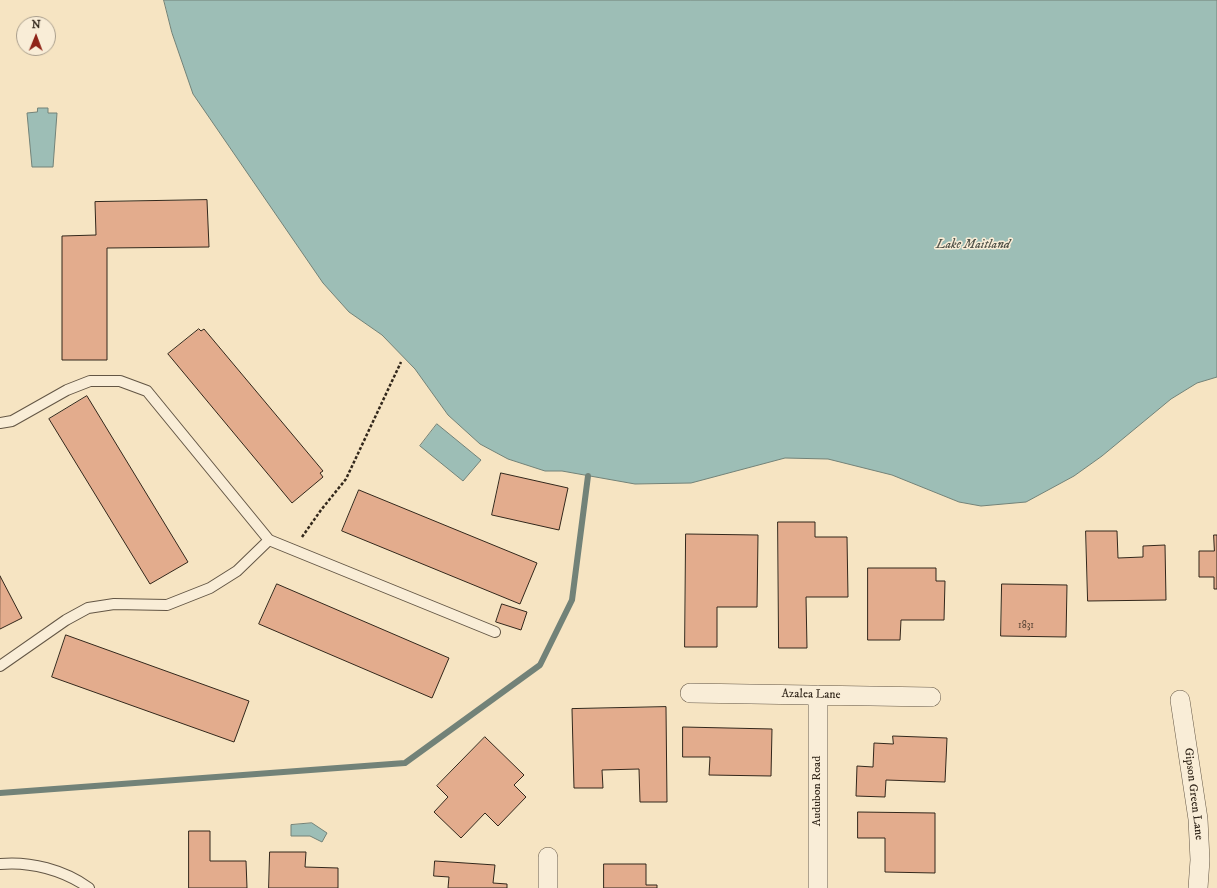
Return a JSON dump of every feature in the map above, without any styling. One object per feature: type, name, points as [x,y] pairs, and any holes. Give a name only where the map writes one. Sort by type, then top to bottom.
[{"type":"street","name":"Azalea Lane","points":[[690,693],[931,697]]},
{"type":"street","name":"Audubon Road","points":[[818,695],[818,888]]},
{"type":"street","name":"Gipson Green Lane","points":[[1180,700],[1198,819],[1200,860],[1198,888]]},
{"type":"street","points":[[548,857],[548,888]]},
{"type":"lane","points":[[0,423],[12,421],[67,390],[90,381],[120,381],[147,391],[269,540],[495,632]]},
{"type":"lane","points":[[0,666],[66,620],[88,608],[114,604],[167,605],[210,588],[237,570],[269,540]]},
{"type":"lane","points":[[0,864],[10,863],[48,868],[72,878],[89,888]]},
{"type":"path","points":[[293,550],[321,510],[346,479],[401,362]]},
{"type":"water","name":"Lake Maitland","points":[[164,0],[1217,0],[1217,377],[1197,383],[1171,399],[1102,456],[1074,476],[1026,502],[981,506],[959,502],[892,475],[828,459],[785,458],[691,483],[635,484],[562,471],[545,471],[508,459],[480,444],[448,415],[415,369],[382,335],[349,312],[323,283],[193,94],[172,33]]},
{"type":"water","points":[[38,108],[48,108],[48,113],[57,113],[53,167],[32,167],[27,113],[37,112]]},
{"type":"water","points":[[437,424],[481,460],[463,481],[420,446]]},
{"type":"water","points":[[312,823],[327,833],[322,842],[310,836],[291,836],[291,825]]},
{"type":"building","points":[[207,200],[209,247],[107,248],[107,360],[62,360],[62,236],[96,235],[95,202]]},
{"type":"building","points":[[199,329],[201,331],[204,329],[323,471],[320,473],[323,477],[292,503],[168,354]]},
{"type":"building","points":[[87,396],[188,562],[150,584],[49,419]]},
{"type":"building","points":[[501,473],[568,488],[559,530],[492,515]]},
{"type":"building","points":[[359,490],[537,563],[520,604],[342,531]]},
{"type":"building","points":[[778,522],[815,522],[815,537],[847,537],[848,597],[806,597],[807,648],[779,648]]},
{"type":"building","points":[[1086,531],[1117,531],[1118,558],[1143,557],[1143,546],[1165,545],[1166,600],[1088,601]]},
{"type":"building","points":[[686,534],[758,535],[757,607],[717,607],[717,647],[685,647]]},
{"type":"building","points":[[1214,535],[1217,535],[1217,589],[1214,589],[1214,577],[1199,577],[1199,551],[1214,551]]},
{"type":"building","points":[[868,568],[936,568],[936,581],[945,581],[944,620],[901,620],[900,640],[868,640]]},
{"type":"building","points":[[0,576],[22,618],[0,629]]},
{"type":"building","points":[[277,584],[449,658],[432,698],[259,624]]},
{"type":"building","points":[[1002,584],[1067,585],[1066,637],[1001,636]]},
{"type":"building","points":[[502,604],[527,612],[521,630],[496,622]]},
{"type":"building","points":[[66,635],[249,701],[234,742],[52,677]]},
{"type":"building","points":[[666,707],[667,802],[640,802],[639,769],[602,770],[603,788],[574,788],[572,709]]},
{"type":"building","points":[[683,727],[772,729],[771,776],[709,775],[710,757],[683,757]]},
{"type":"building","points":[[893,736],[947,738],[945,782],[886,780],[885,797],[856,796],[857,766],[873,767],[874,743],[893,744]]},
{"type":"building","points":[[485,737],[524,775],[514,785],[526,797],[498,826],[485,813],[461,838],[434,812],[448,797],[437,786]]},
{"type":"building","points":[[858,812],[935,813],[935,873],[885,872],[885,838],[858,838]]},
{"type":"building","points":[[189,831],[210,831],[210,861],[246,861],[247,888],[189,888]]},
{"type":"building","points":[[270,852],[306,852],[305,867],[338,868],[338,888],[269,888]]},
{"type":"building","points":[[435,861],[495,865],[493,883],[507,884],[507,888],[448,888],[449,877],[434,876]]},
{"type":"building","points":[[604,864],[646,864],[646,885],[657,885],[657,888],[604,888]]},
{"type":"waterway","points":[[0,793],[405,763],[540,665],[572,600],[588,476]]}]
